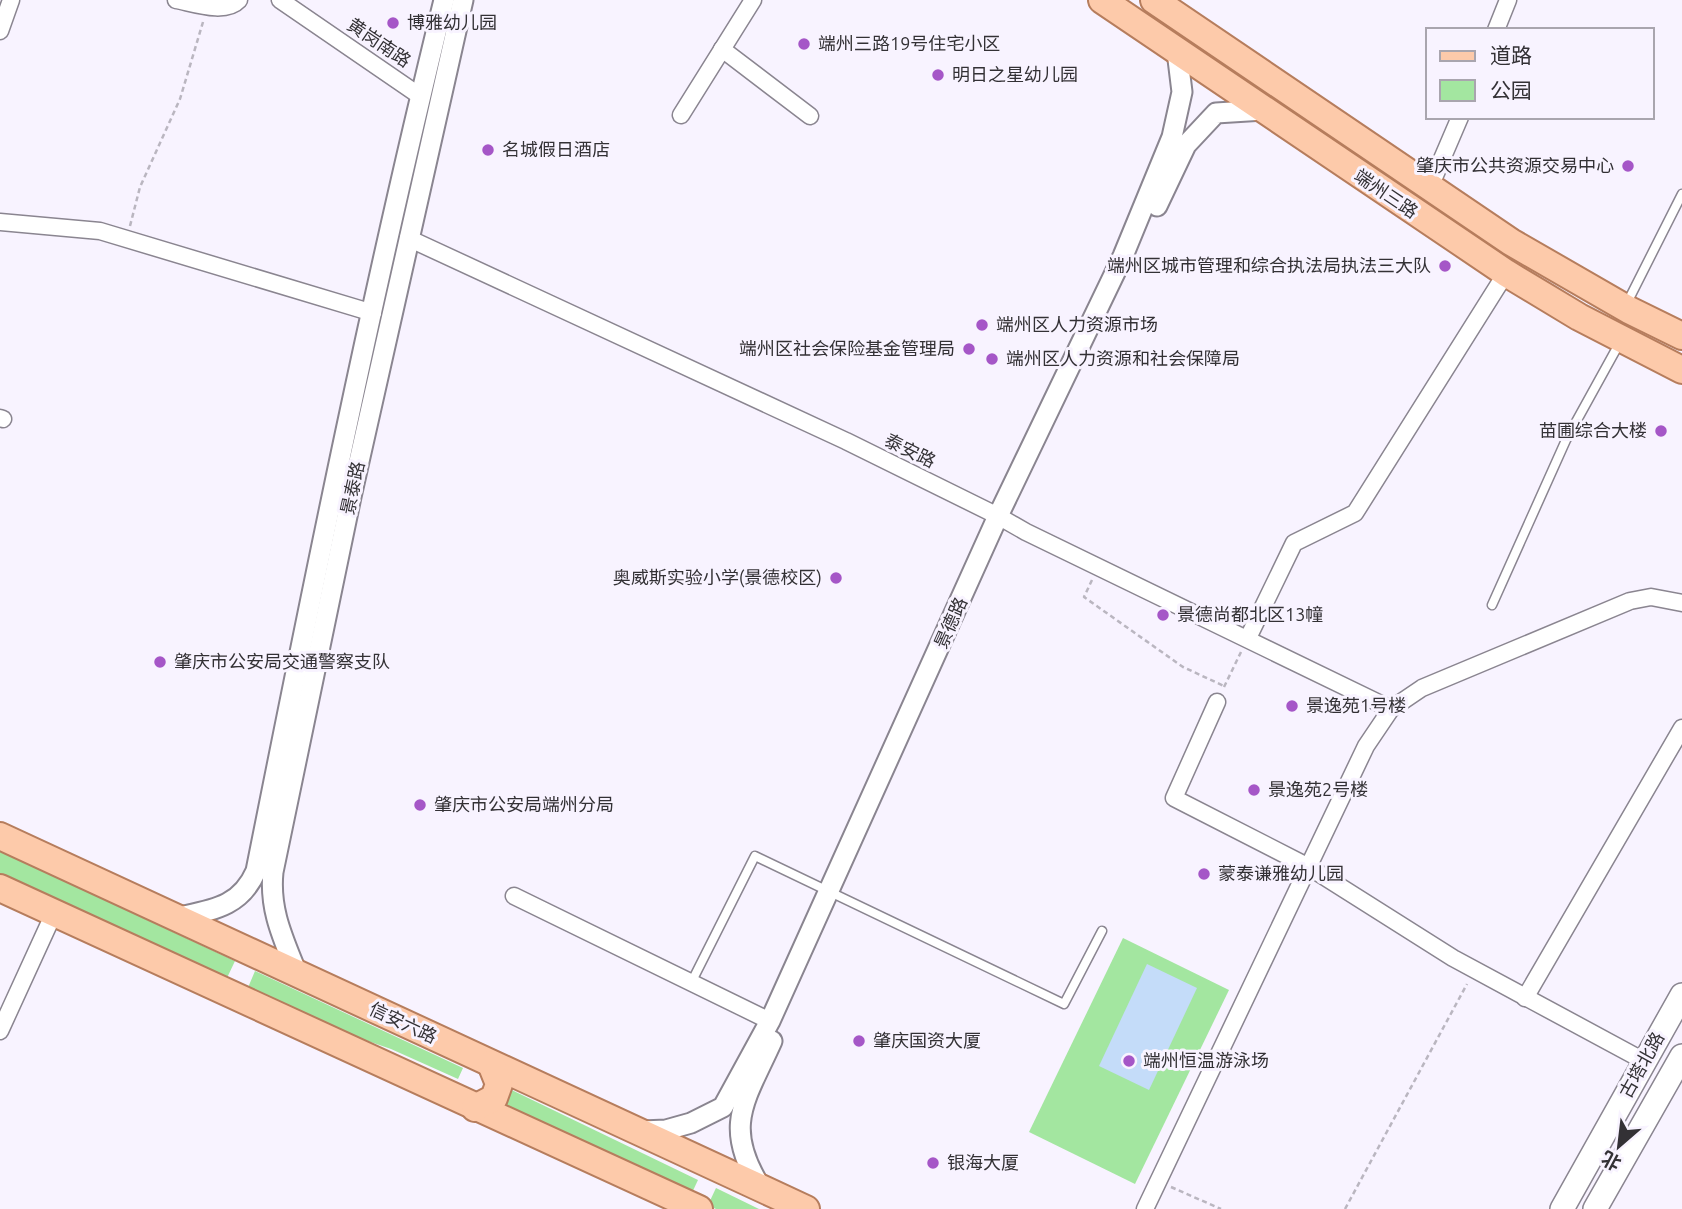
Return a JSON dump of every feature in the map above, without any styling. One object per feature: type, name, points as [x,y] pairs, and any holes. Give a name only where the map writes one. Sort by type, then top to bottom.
[{"type":"main road","name":"端州三路","points":[[1102,0],[1506,273],[1622,340],[1674,350]]},
{"type":"main road","name":"端州三路","points":[[1154,0],[1511,242],[1624,307],[1674,350]]},
{"type":"main road","name":"信安六路","points":[[0,836],[806,1209]]},
{"type":"main road","points":[[0,888],[699,1209]]},
{"type":"main road","name":"古塔北路","points":[[1562,1209],[1682,995]]},
{"type":"main road","name":"古塔北路","points":[[1595,1209],[1682,1056]]},
{"type":"main road","points":[[475,1108],[494,1098],[499,1084],[491,1064]]},
{"type":"street","points":[[0,32],[10,0]]},
{"type":"street","points":[[176,0],[228,7],[239,0]]},
{"type":"street","name":"黄岗南路","points":[[280,0],[420,96]]},
{"type":"street","points":[[175,918],[222,908],[251,884],[256,871],[373,313],[399,234],[420,96],[444,0]]},
{"type":"street","name":"景泰路","points":[[298,976],[274,912],[271,893],[273,872],[351,497],[399,234],[463,0]]},
{"type":"street","points":[[681,115],[752,0]]},
{"type":"street","points":[[1497,28],[1508,0]]},
{"type":"street","points":[[722,49],[810,116]]},
{"type":"street","name":"景德路","points":[[761,1188],[744,1156],[738,1130],[744,1102],[834,895],[1123,256],[1172,137],[1182,92],[1177,51]]},
{"type":"street","name":"景德路","points":[[1003,519],[1185,145],[1216,113],[1264,110]]},
{"type":"street","points":[[1430,187],[1459,119]]},
{"type":"street","points":[[0,222],[100,231],[373,313]]},
{"type":"street","name":"泰安路","points":[[399,234],[846,441],[1391,709]]},
{"type":"street","points":[[1248,638],[1294,543],[1355,513],[1506,273]]},
{"type":"street","points":[[1145,1209],[1366,746],[1391,709],[1422,688],[1630,601],[1651,597],[1682,603]]},
{"type":"street","points":[[1217,702],[1174,798],[1310,867],[1475,970],[1644,1061]]},
{"type":"street","points":[[1525,998],[1682,728]]},
{"type":"street","name":"景德路","points":[[641,1131],[666,1130],[709,1115],[723,1107],[834,895]]},
{"type":"street","points":[[514,896],[770,1021]]},
{"type":"street","points":[[0,1031],[54,914]]},
{"type":"lane","points":[[1624,307],[1682,194]]},
{"type":"lane","points":[[1492,605],[1566,440],[1622,340]]},
{"type":"lane","points":[[691,983],[755,856],[1065,1004],[1102,931]]},
{"type":"path","points":[[127,239],[140,187],[180,99],[207,5]]},
{"type":"path","points":[[1098,566],[1084,597],[1183,667],[1224,686]]},
{"type":"path","points":[[1217,702],[1248,638]]},
{"type":"path","points":[[1345,1209],[1475,970]]},
{"type":"path","points":[[1159,1181],[1220,1209]]},
{"type":"green space","points":[[0,851],[235,961],[226,980],[0,875]]},
{"type":"green space","name":"端州恒温游泳场","points":[[1123,938],[1229,990],[1135,1184],[1029,1132]]},
{"type":"green space","points":[[255,971],[463,1068],[458,1079],[391,1049],[330,1028],[247,990]]},
{"type":"green space","points":[[495,1082],[698,1180],[690,1197],[487,1100]]},
{"type":"green space","points":[[716,1188],[759,1209],[716,1209],[708,1205]]},
{"type":"water","points":[[1147,964],[1197,988],[1149,1090],[1099,1066]]},
{"type":"place","name":"博雅幼儿园","points":[[393,23]]},
{"type":"place","name":"端州三路19号住宅小区","points":[[804,44]]},
{"type":"place","name":"明日之星幼儿园","points":[[938,75]]},
{"type":"place","name":"名城假日酒店","points":[[488,150]]},
{"type":"place","name":"肇庆市公共资源交易中心","points":[[1628,166]]},
{"type":"place","name":"端州区城市管理和综合执法局执法三大队","points":[[1445,266]]},
{"type":"place","name":"端州区人力资源市场","points":[[982,325]]},
{"type":"place","name":"端州区社会保险基金管理局","points":[[969,349]]},
{"type":"place","name":"端州区人力资源和社会保障局","points":[[992,359]]},
{"type":"place","name":"苗圃综合大楼","points":[[1661,431]]},
{"type":"place","name":"奥威斯实验小学(景德校区)","points":[[836,578]]},
{"type":"place","name":"景德尚都北区13幢","points":[[1163,615]]},
{"type":"place","name":"肇庆市公安局交通警察支队","points":[[160,662]]},
{"type":"place","name":"景逸苑1号楼","points":[[1292,706]]},
{"type":"place","name":"景逸苑2号楼","points":[[1254,790]]},
{"type":"place","name":"肇庆市公安局端州分局","points":[[420,805]]},
{"type":"place","name":"蒙泰谦雅幼儿园","points":[[1204,874]]},
{"type":"place","name":"肇庆国资大厦","points":[[859,1041]]},
{"type":"place","name":"端州恒温游泳场","points":[[1129,1061]]},
{"type":"place","name":"银海大厦","points":[[933,1163]]}]
